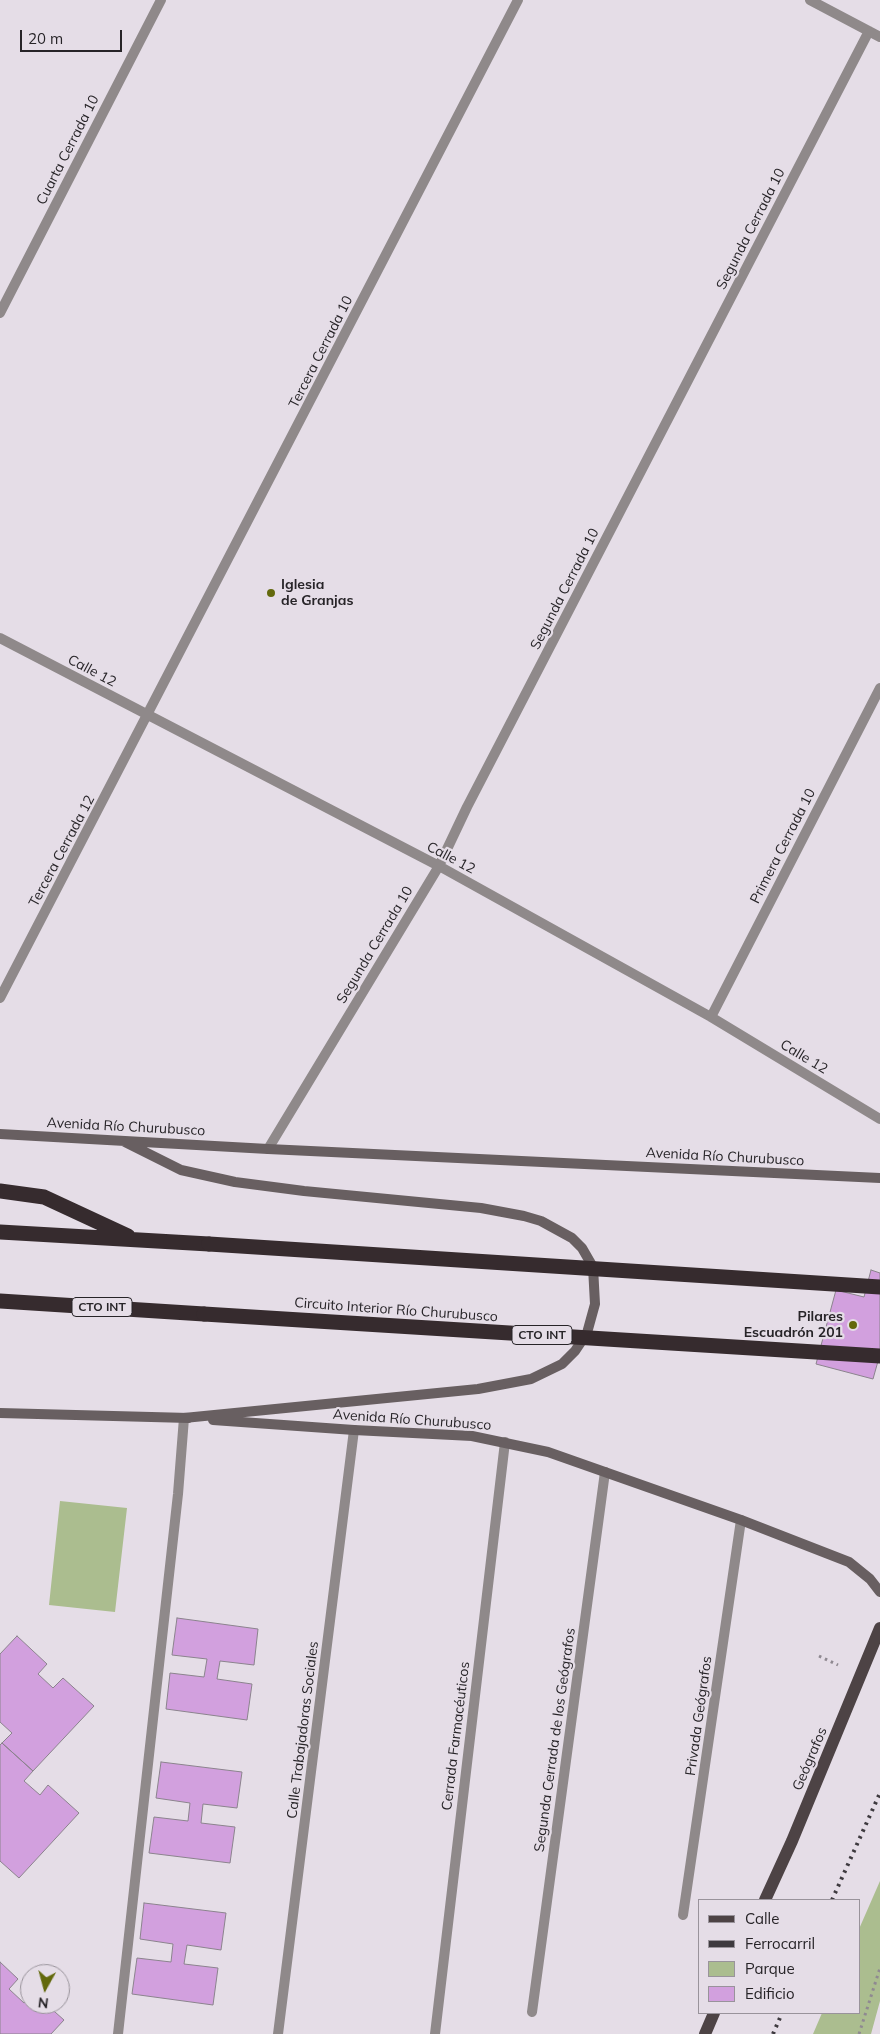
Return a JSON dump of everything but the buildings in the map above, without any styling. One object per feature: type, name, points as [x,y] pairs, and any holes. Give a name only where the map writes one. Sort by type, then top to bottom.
[{"type":"highway","points":[[0,1191],[44,1197],[136,1239]]},
{"type":"highway","points":[[0,1232],[880,1287]]},
{"type":"highway","name":"Circuito Interior Río Churubusco","points":[[0,1301],[880,1356]]},
{"type":"main road","name":"Avenida Río Churubusco","points":[[0,1134],[125,1142],[880,1178]]},
{"type":"main road","points":[[125,1142],[181,1170],[235,1182],[332,1194],[481,1208],[524,1216],[553,1226],[572,1238],[582,1248],[593,1267],[595,1304],[587,1333],[575,1351],[562,1364],[531,1379],[478,1389],[184,1418]]},
{"type":"main road","name":"Avenida Río Churubusco","points":[[0,1414],[184,1418],[472,1436],[505,1442],[548,1452],[741,1520],[849,1562],[870,1579],[880,1592]]},
{"type":"main road","name":"Geógrafos","points":[[765,1899],[796,1832],[880,1628]]},
{"type":"main road","points":[[704,2034],[714,2014]]},
{"type":"street","name":"Cuarta Cerrada 10","points":[[0,313],[161,0]]},
{"type":"street","name":"Tercera Cerrada 10","points":[[148,716],[518,0]]},
{"type":"street","points":[[810,0],[880,37]]},
{"type":"street","name":"Segunda Cerrada 10","points":[[268,1149],[439,866],[467,807],[869,31]]},
{"type":"street","name":"Calle 12","points":[[0,638],[439,866],[711,1017],[880,1119]]},
{"type":"street","name":"Primera Cerrada 10","points":[[711,1017],[880,688]]},
{"type":"street","name":"Tercera Cerrada 12","points":[[0,998],[148,716]]},
{"type":"street","points":[[118,2034],[178,1494],[184,1418]]},
{"type":"street","name":"Calle Trabajadoras Sociales","points":[[278,2034],[354,1430]]},
{"type":"street","name":"Cerrada Farmacéuticos","points":[[435,2034],[505,1442]]},
{"type":"street","name":"Segunda Cerrada de los Geógrafos","points":[[532,2012],[605,1472]]},
{"type":"street","name":"Privada Geógrafos","points":[[683,1915],[741,1520]]},
{"type":"path","points":[[859,2034],[880,1968]]},
{"type":"green space","points":[[60,1501],[127,1508],[115,1612],[49,1605]]},
{"type":"green space","points":[[880,1881],[880,2001],[871,2034],[813,2034],[822,2014],[860,2014],[860,1927]]},
{"type":"railway","points":[[832,1899],[880,1793]]},
{"type":"railway","points":[[773,2034],[782,2014]]},
{"type":"place","name":"Iglesia de Granjas","points":[[271,593]]},
{"type":"place","name":"Pilares Escuadrón 201","points":[[853,1325]]}]
